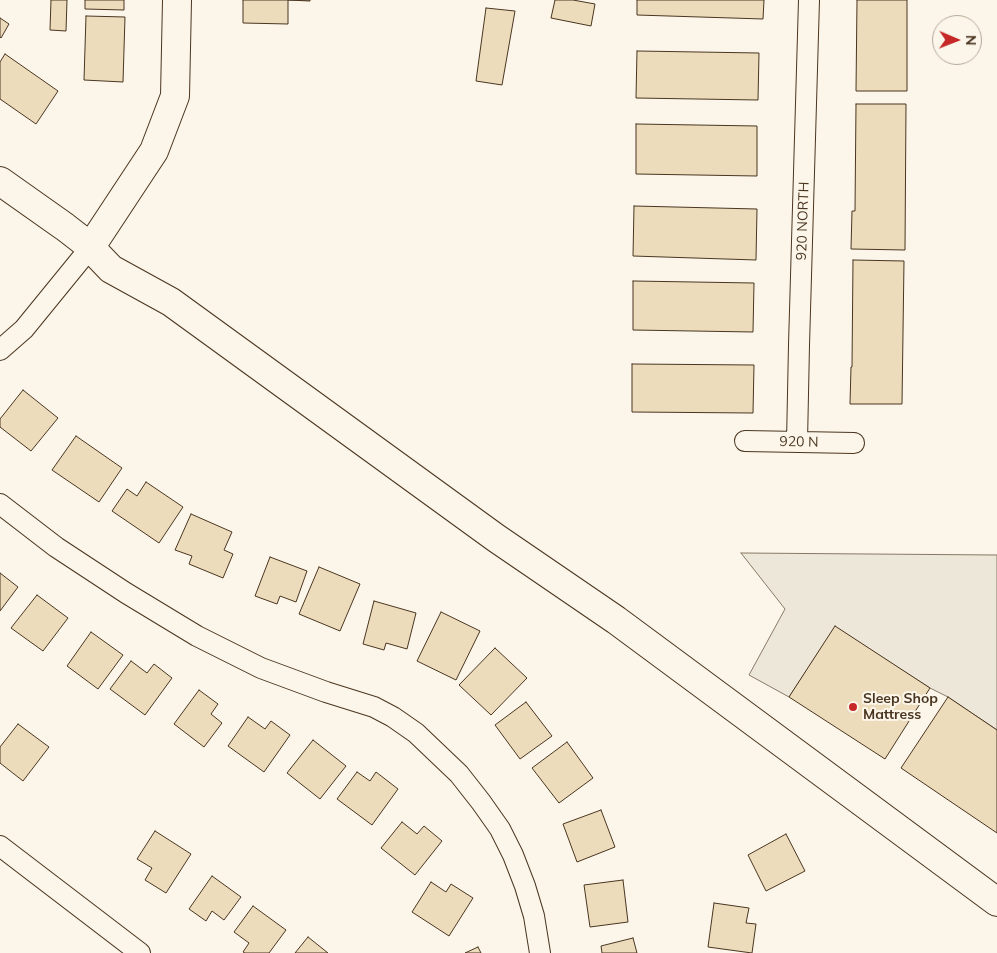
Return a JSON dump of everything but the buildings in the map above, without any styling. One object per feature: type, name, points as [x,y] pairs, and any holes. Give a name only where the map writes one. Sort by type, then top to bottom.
[{"type":"main road","points":[[90,248],[154,151],[175,96],[177,0]]},
{"type":"main road","points":[[0,181],[65,227],[111,269],[171,302],[496,538],[616,620],[997,902]]},
{"type":"street","name":"920 NORTH","points":[[797,442],[809,0]]},
{"type":"street","points":[[0,350],[24,329],[90,248]]},
{"type":"street","name":"920 N","points":[[745,441],[854,443]]},
{"type":"street","points":[[0,504],[56,547],[126,593],[197,636],[261,668],[374,707],[416,733],[459,774],[500,829],[525,886],[534,916],[540,953]]},
{"type":"street","points":[[0,846],[140,953]]},
{"type":"shaded area","points":[[741,553],[997,555],[997,730],[948,697],[930,688],[835,627],[789,697],[749,675],[785,609]]},
{"type":"place","name":"Sleep Shop Mattress","points":[[853,707]]}]
